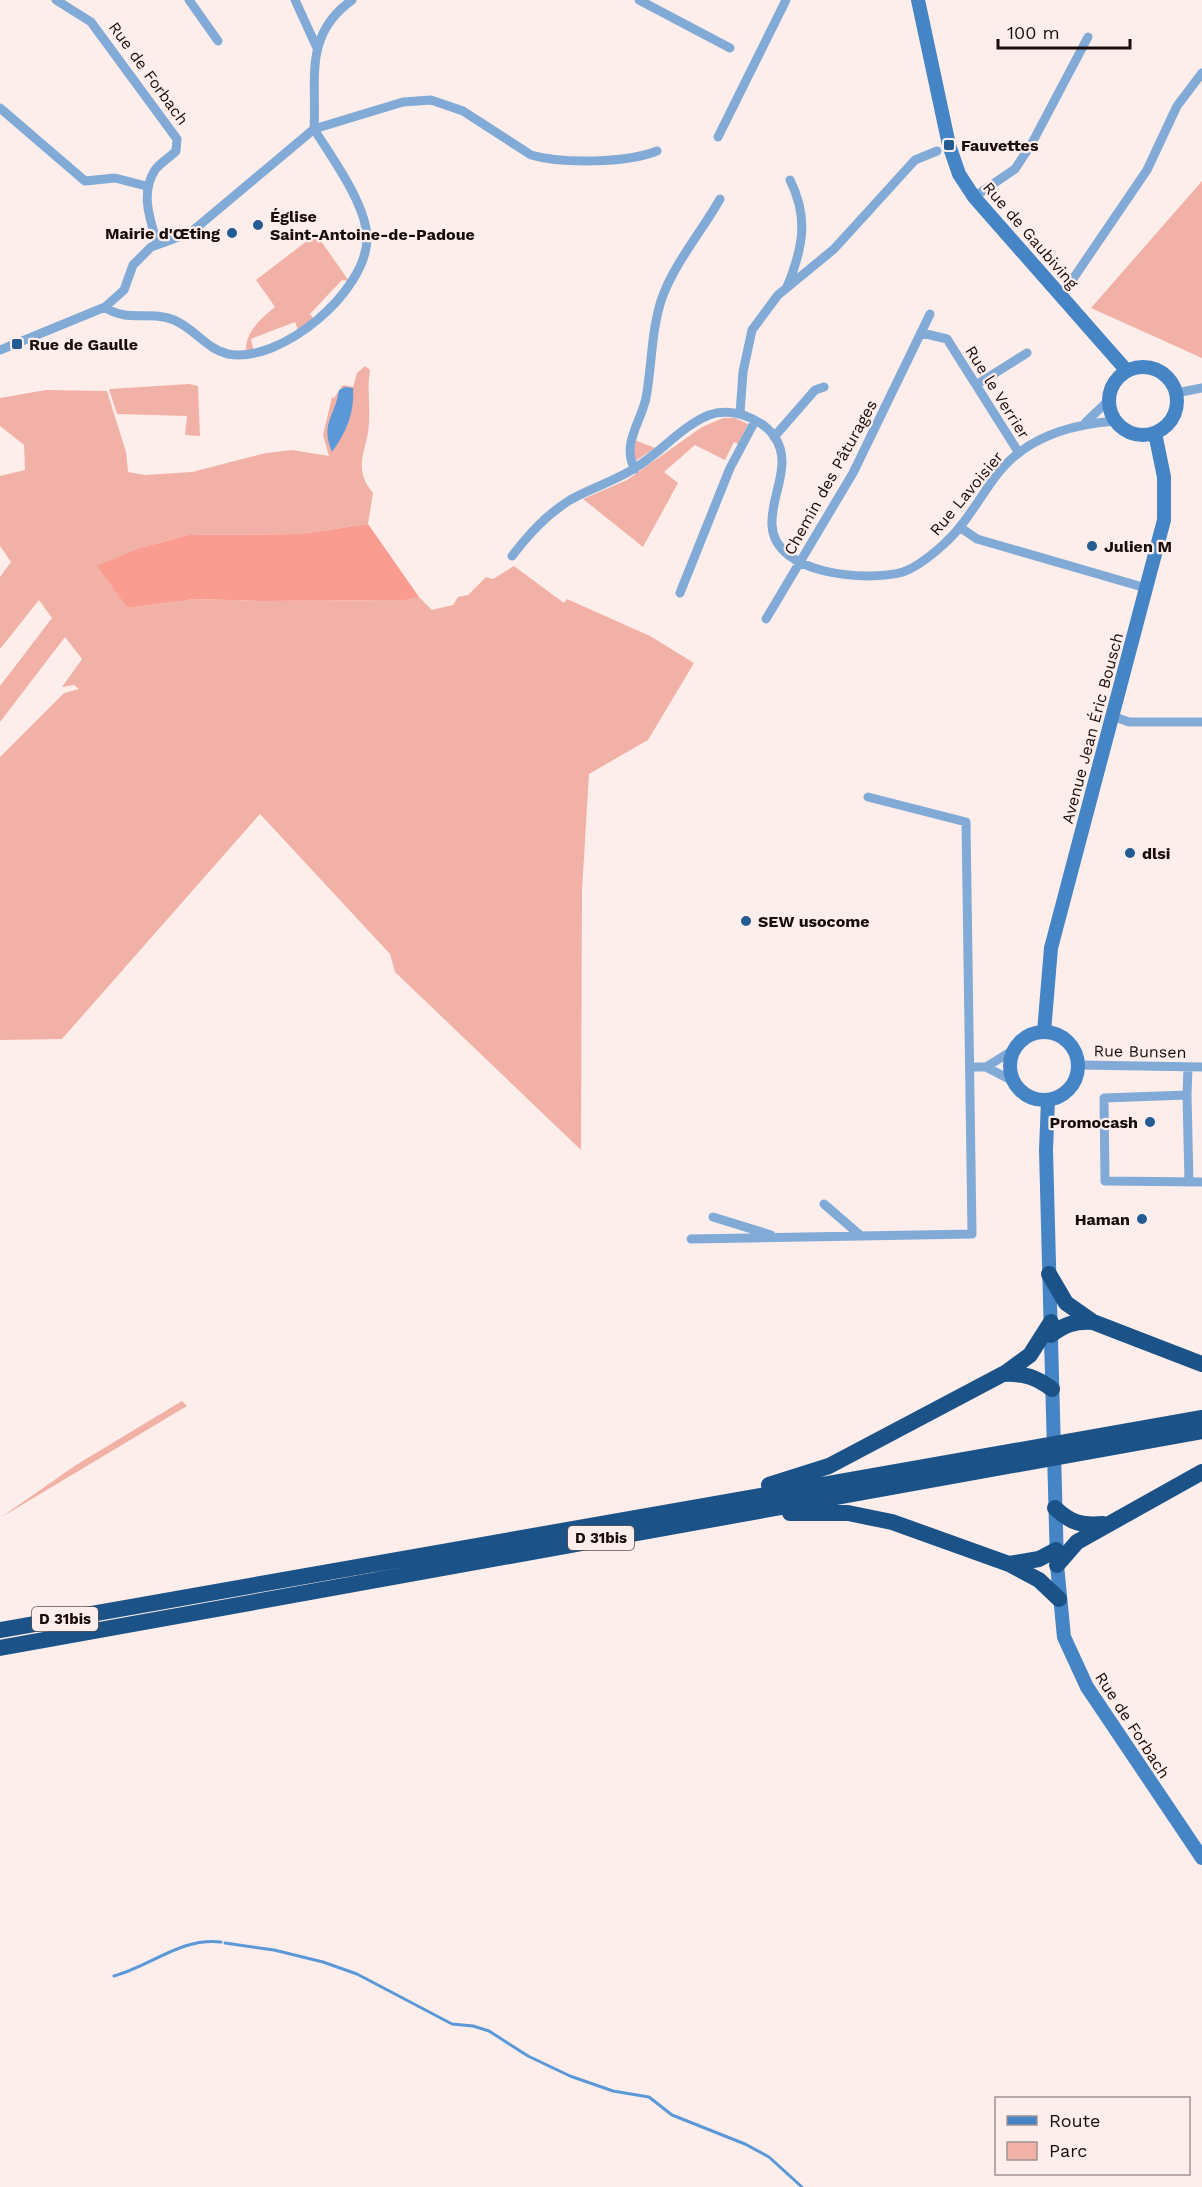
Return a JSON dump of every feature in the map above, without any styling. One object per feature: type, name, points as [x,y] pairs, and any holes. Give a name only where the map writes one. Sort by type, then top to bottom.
[{"type":"highway","points":[[1049,1274],[1066,1303],[1093,1322],[1202,1364]]},
{"type":"highway","points":[[647,1516],[704,1499],[778,1484],[829,1466],[1003,1374],[1030,1355],[1051,1328],[1071,1323],[1093,1322]]},
{"type":"highway","points":[[1003,1374],[1021,1373],[1037,1377],[1053,1389]]},
{"type":"highway","name":"D 31bis","points":[[0,1630],[1202,1418]]},
{"type":"highway","name":"D 31bis","points":[[0,1648],[711,1517],[1202,1431]]},
{"type":"highway","points":[[1009,1564],[1056,1558],[1106,1524],[1202,1472]]},
{"type":"highway","points":[[1055,1508],[1070,1521],[1085,1526],[1106,1524]]},
{"type":"highway","points":[[711,1517],[748,1518],[804,1511],[848,1513],[892,1522],[1009,1564],[1039,1580],[1059,1599]]},
{"type":"main road","name":"Rue de Gaubiving","points":[[918,0],[949,145],[960,174],[974,197],[1127,371]]},
{"type":"main road","points":[[1147,367],[1166,376],[1176,393],[1175,413],[1163,428],[1155,433],[1133,433],[1116,421],[1110,399],[1112,388],[1127,371],[1147,367]]},
{"type":"main road","name":"Avenue Jean Éric Bousch","points":[[1044,1032],[1051,948],[1164,520],[1164,477],[1155,433]]},
{"type":"main road","points":[[1044,1032],[1058,1035],[1069,1042],[1076,1053],[1078,1065],[1077,1078],[1070,1089],[1048,1100],[1032,1098],[1020,1090],[1013,1081],[1010,1068],[1015,1049],[1020,1042],[1033,1034],[1044,1032]]},
{"type":"main road","name":"Rue de Forbach","points":[[1048,1100],[1046,1150],[1056,1558],[1065,1637],[1087,1688],[1202,1858]]},
{"type":"street","name":"Rue de Forbach","points":[[56,0],[91,22],[177,139],[176,151],[156,168],[146,186]]},
{"type":"street","points":[[189,0],[218,41]]},
{"type":"street","points":[[295,0],[317,48]]},
{"type":"street","points":[[105,307],[122,316],[157,314],[175,320],[208,345],[228,354],[252,352],[272,346],[292,337],[323,317],[363,266],[367,238],[363,214],[314,129],[312,102],[317,48],[336,11],[352,0]]},
{"type":"street","points":[[639,0],[730,48]]},
{"type":"street","points":[[718,137],[786,0]]},
{"type":"street","points":[[974,197],[1015,169],[1032,143],[1088,37]]},
{"type":"street","points":[[1062,295],[1147,170],[1177,106],[1202,74]]},
{"type":"street","points":[[0,351],[105,307],[124,290],[133,265],[157,243],[175,240],[190,233],[314,129],[403,102],[431,100],[463,111],[531,154],[542,158],[576,160],[643,156],[657,151]]},
{"type":"street","points":[[0,108],[85,181],[116,178],[146,186],[150,222],[157,243]]},
{"type":"street","points":[[740,413],[743,372],[752,330],[787,287],[834,249],[915,160],[937,151]]},
{"type":"street","points":[[787,287],[797,261],[802,229],[800,200],[790,180]]},
{"type":"street","points":[[635,469],[630,461],[630,447],[645,399],[650,356],[662,298],[686,250],[698,238],[720,199]]},
{"type":"street","name":"Chemin des Pâturages","points":[[766,619],[853,473],[930,314]]},
{"type":"street","name":"Rue le Verrier","points":[[922,333],[947,339],[1019,453]]},
{"type":"street","points":[[976,385],[1027,353]]},
{"type":"street","points":[[774,436],[815,390],[824,387]]},
{"type":"street","points":[[1176,393],[1202,388]]},
{"type":"street","name":"Rue Lavoisier","points":[[1084,423],[1110,399]]},
{"type":"street","points":[[512,556],[533,528],[570,500],[635,469],[709,415],[740,413],[774,436],[781,452],[781,481],[772,508],[771,527],[778,544],[800,562]]},
{"type":"street","points":[[680,593],[730,468],[755,421]]},
{"type":"street","name":"Rue Lavoisier","points":[[800,562],[824,572],[865,577],[904,571],[934,554],[961,528],[1000,471],[1019,453],[1042,437],[1084,423],[1116,421]]},
{"type":"street","points":[[961,528],[977,539],[1146,588]]},
{"type":"street","points":[[1112,716],[1129,722],[1202,722]]},
{"type":"street","points":[[691,1239],[972,1234],[966,822],[868,797]]},
{"type":"street","points":[[986,1067],[1015,1049]]},
{"type":"street","name":"Rue Bunsen","points":[[1078,1065],[1202,1067]]},
{"type":"street","points":[[970,1067],[986,1067],[1013,1081]]},
{"type":"street","points":[[1188,1067],[1189,1182]]},
{"type":"street","points":[[1187,1095],[1104,1098],[1105,1181],[1202,1182]]},
{"type":"street","points":[[824,1204],[861,1236]]},
{"type":"street","points":[[713,1217],[781,1238]]},
{"type":"green space","points":[[1202,181],[1202,358],[1091,308]]},
{"type":"green space","points":[[316,234],[349,281],[342,280],[310,314],[314,319],[298,330],[295,322],[251,339],[254,352],[246,353],[251,333],[259,321],[275,307],[256,280]]},
{"type":"green space","points":[[365,366],[370,370],[369,416],[362,466],[366,483],[373,493],[368,524],[301,534],[188,535],[140,548],[128,608],[195,599],[406,600],[419,597],[432,610],[453,605],[458,597],[468,595],[486,577],[493,579],[514,566],[564,603],[567,599],[650,636],[694,663],[648,740],[589,774],[582,889],[581,1150],[395,972],[390,954],[260,814],[62,1039],[0,1040],[0,757],[64,693],[79,689],[74,685],[62,687],[82,659],[65,637],[0,722],[0,686],[52,618],[39,600],[0,649],[0,577],[11,562],[0,546],[0,476],[25,470],[24,445],[0,426],[0,398],[46,390],[107,391],[126,452],[128,472],[145,475],[192,472],[266,453],[292,450],[329,456],[323,435],[332,397],[334,398],[343,385],[353,387],[357,373]]},
{"type":"green space","points":[[189,384],[198,386],[200,436],[185,435],[187,416],[117,414],[109,389]]},
{"type":"green space","points":[[723,418],[735,418],[748,424],[738,444],[734,442],[725,460],[695,445],[664,472],[678,483],[643,547],[583,499],[627,480],[702,427]]},
{"type":"green space","points":[[635,440],[655,448],[637,460],[634,458]]},
{"type":"green space","points":[[182,1401],[187,1406],[0,1518],[76,1465]]},
{"type":"shaded area","points":[[368,524],[419,597],[406,600],[195,599],[128,608],[97,566],[140,548],[188,535],[301,534]]},
{"type":"water","points":[[345,387],[353,388],[353,405],[345,430],[332,452],[327,434],[328,427],[339,390]]},
{"type":"waterway","points":[[114,1976],[180,1948],[193,1944],[221,1942]]},
{"type":"waterway","points":[[225,1943],[274,1950],[323,1962],[357,1974],[452,2024],[473,2026],[489,2031],[528,2056],[570,2076],[613,2091],[649,2097],[672,2115],[745,2144],[769,2157],[802,2187]]},
{"type":"place","name":"Fauvettes","points":[[949,145]]},
{"type":"place","name":"Église Saint-Antoine-de-Padoue","points":[[258,225]]},
{"type":"place","name":"Mairie d'Œting","points":[[232,233]]},
{"type":"place","name":"Rue de Gaulle","points":[[17,344]]},
{"type":"place","name":"Julien M","points":[[1092,546]]},
{"type":"place","name":"dlsi","points":[[1130,853]]},
{"type":"place","name":"SEW usocome","points":[[746,921]]},
{"type":"place","name":"Promocash","points":[[1150,1122]]},
{"type":"place","name":"Haman","points":[[1142,1219]]}]
